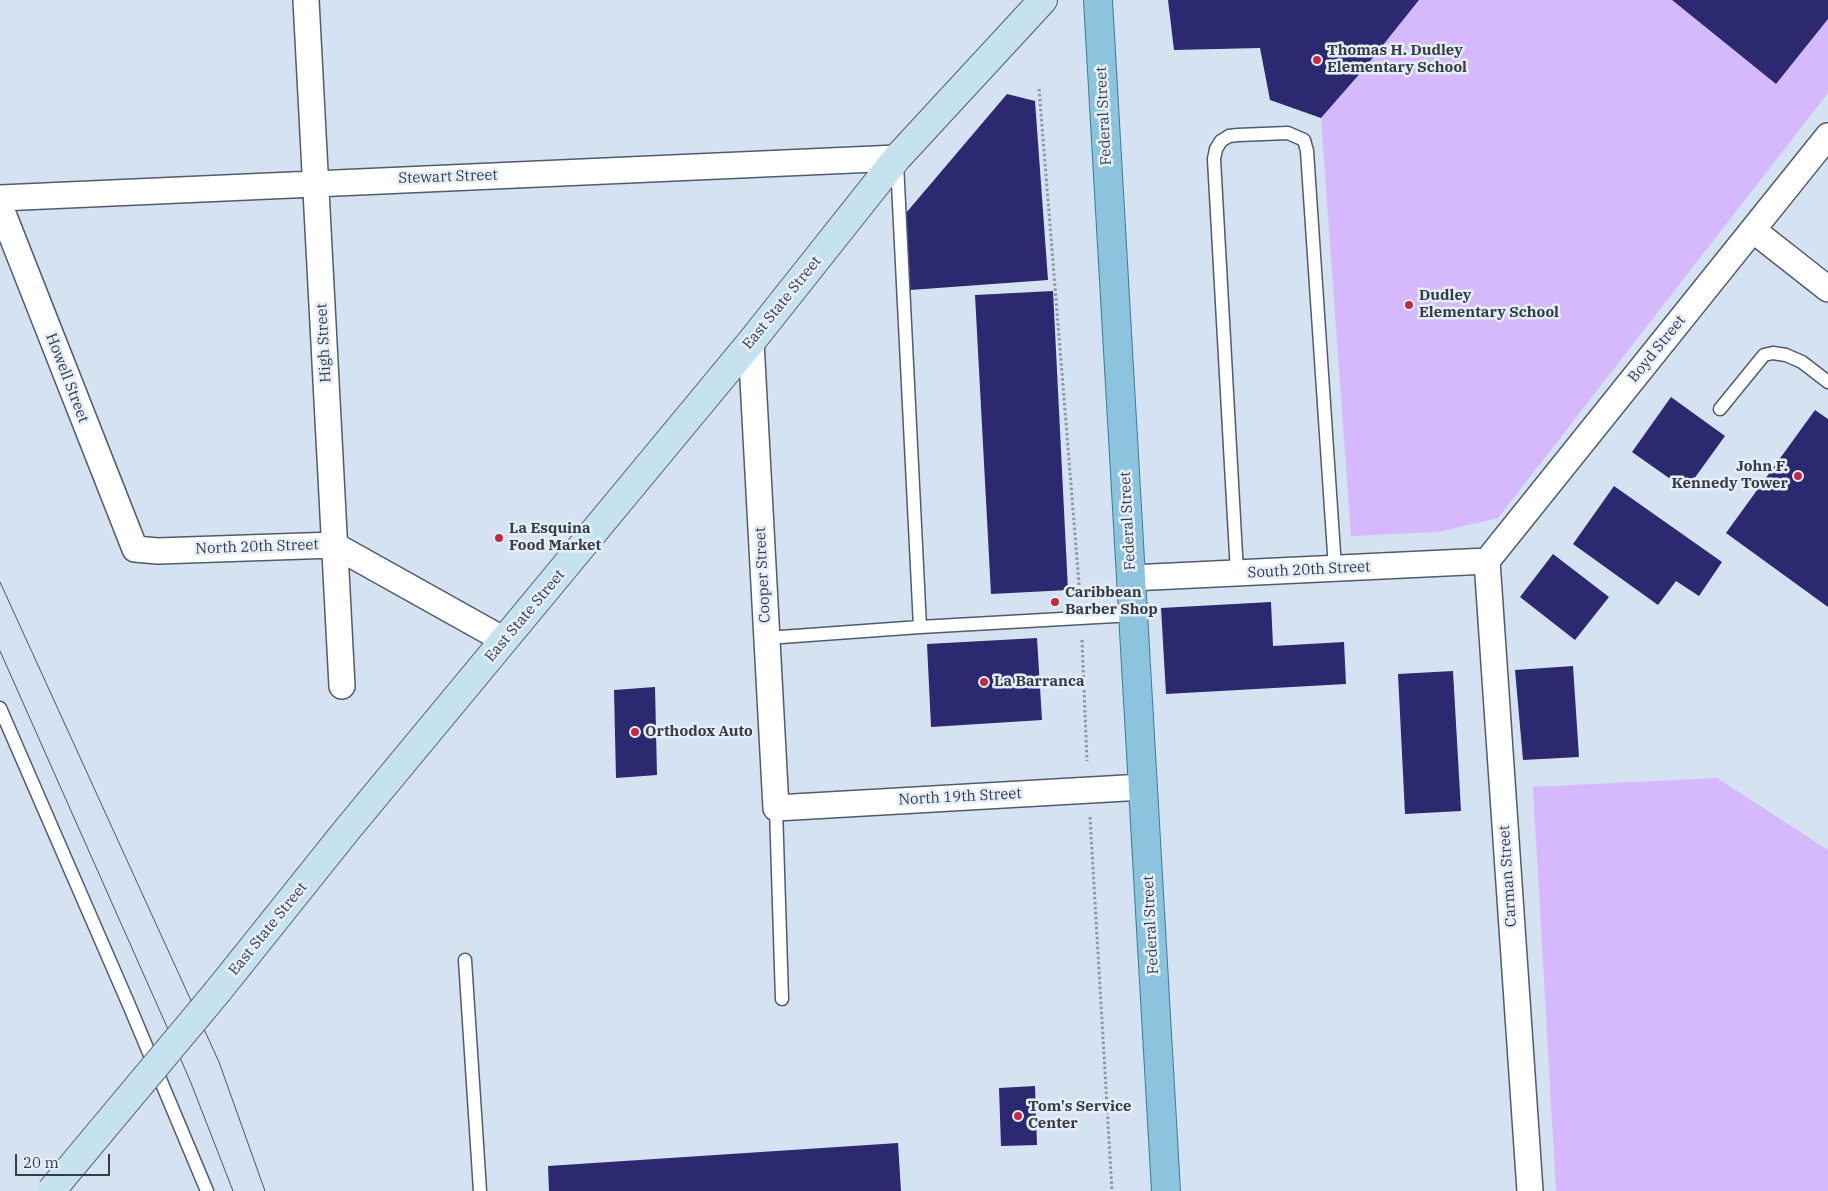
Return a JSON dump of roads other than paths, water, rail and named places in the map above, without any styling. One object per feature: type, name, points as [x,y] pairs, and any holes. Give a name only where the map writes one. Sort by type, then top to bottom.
[{"type":"main road","name":"East State Street","points":[[50,1191],[218,991],[346,831],[751,342],[897,158],[1043,0]]},
{"type":"main road","name":"Federal Street","points":[[1098,0],[1166,1191]]},
{"type":"street","name":"High Street","points":[[306,0],[342,686]]},
{"type":"street","name":"Boyd Street","points":[[1487,561],[1828,136]]},
{"type":"street","name":"Stewart Street","points":[[0,198],[897,158]]},
{"type":"street","name":"Howell Street","points":[[0,206],[135,549]]},
{"type":"street","points":[[1753,230],[1828,290]]},
{"type":"street","name":"Cooper Street","points":[[751,342],[776,808]]},
{"type":"street","name":"North 20th Street","points":[[135,549],[158,551],[334,545],[504,640]]},
{"type":"street","name":"South 20th Street","points":[[1131,578],[1487,561]]},
{"type":"street","name":"Carman Street","points":[[1487,561],[1530,1191]]},
{"type":"street","name":"North 19th Street","points":[[776,808],[1143,787]]},
{"type":"lane","points":[[1238,573],[1214,159],[1216,149],[1221,141],[1229,136],[1238,135],[1288,133],[1304,140],[1307,151],[1336,568]]},
{"type":"lane","points":[[897,158],[920,627]]},
{"type":"lane","points":[[1720,409],[1764,355],[1774,353],[1786,355],[1802,362],[1828,382]]},
{"type":"lane","points":[[767,638],[1133,615]]},
{"type":"lane","points":[[0,708],[207,1191]]},
{"type":"lane","points":[[776,808],[782,999]]},
{"type":"lane","points":[[465,960],[480,1191]]},
{"type":"tram line","points":[[0,582],[219,1062],[265,1191]]},
{"type":"tram line","points":[[0,651],[167,1027],[233,1191]]},
{"type":"place","name":"Thomas H. Dudley Elementary School","points":[[1317,60]]},
{"type":"place","name":"Dudley Elementary School","points":[[1409,305]]},
{"type":"place","name":"John F. Kennedy Tower","points":[[1798,476]]},
{"type":"place","name":"La Esquina Food Market","points":[[499,538]]},
{"type":"place","name":"Caribbean Barber Shop","points":[[1055,602]]},
{"type":"place","name":"La Barranca","points":[[984,682]]},
{"type":"place","name":"Orthodox Auto","points":[[635,732]]},
{"type":"place","name":"Tom's Service Center","points":[[1018,1116]]}]
